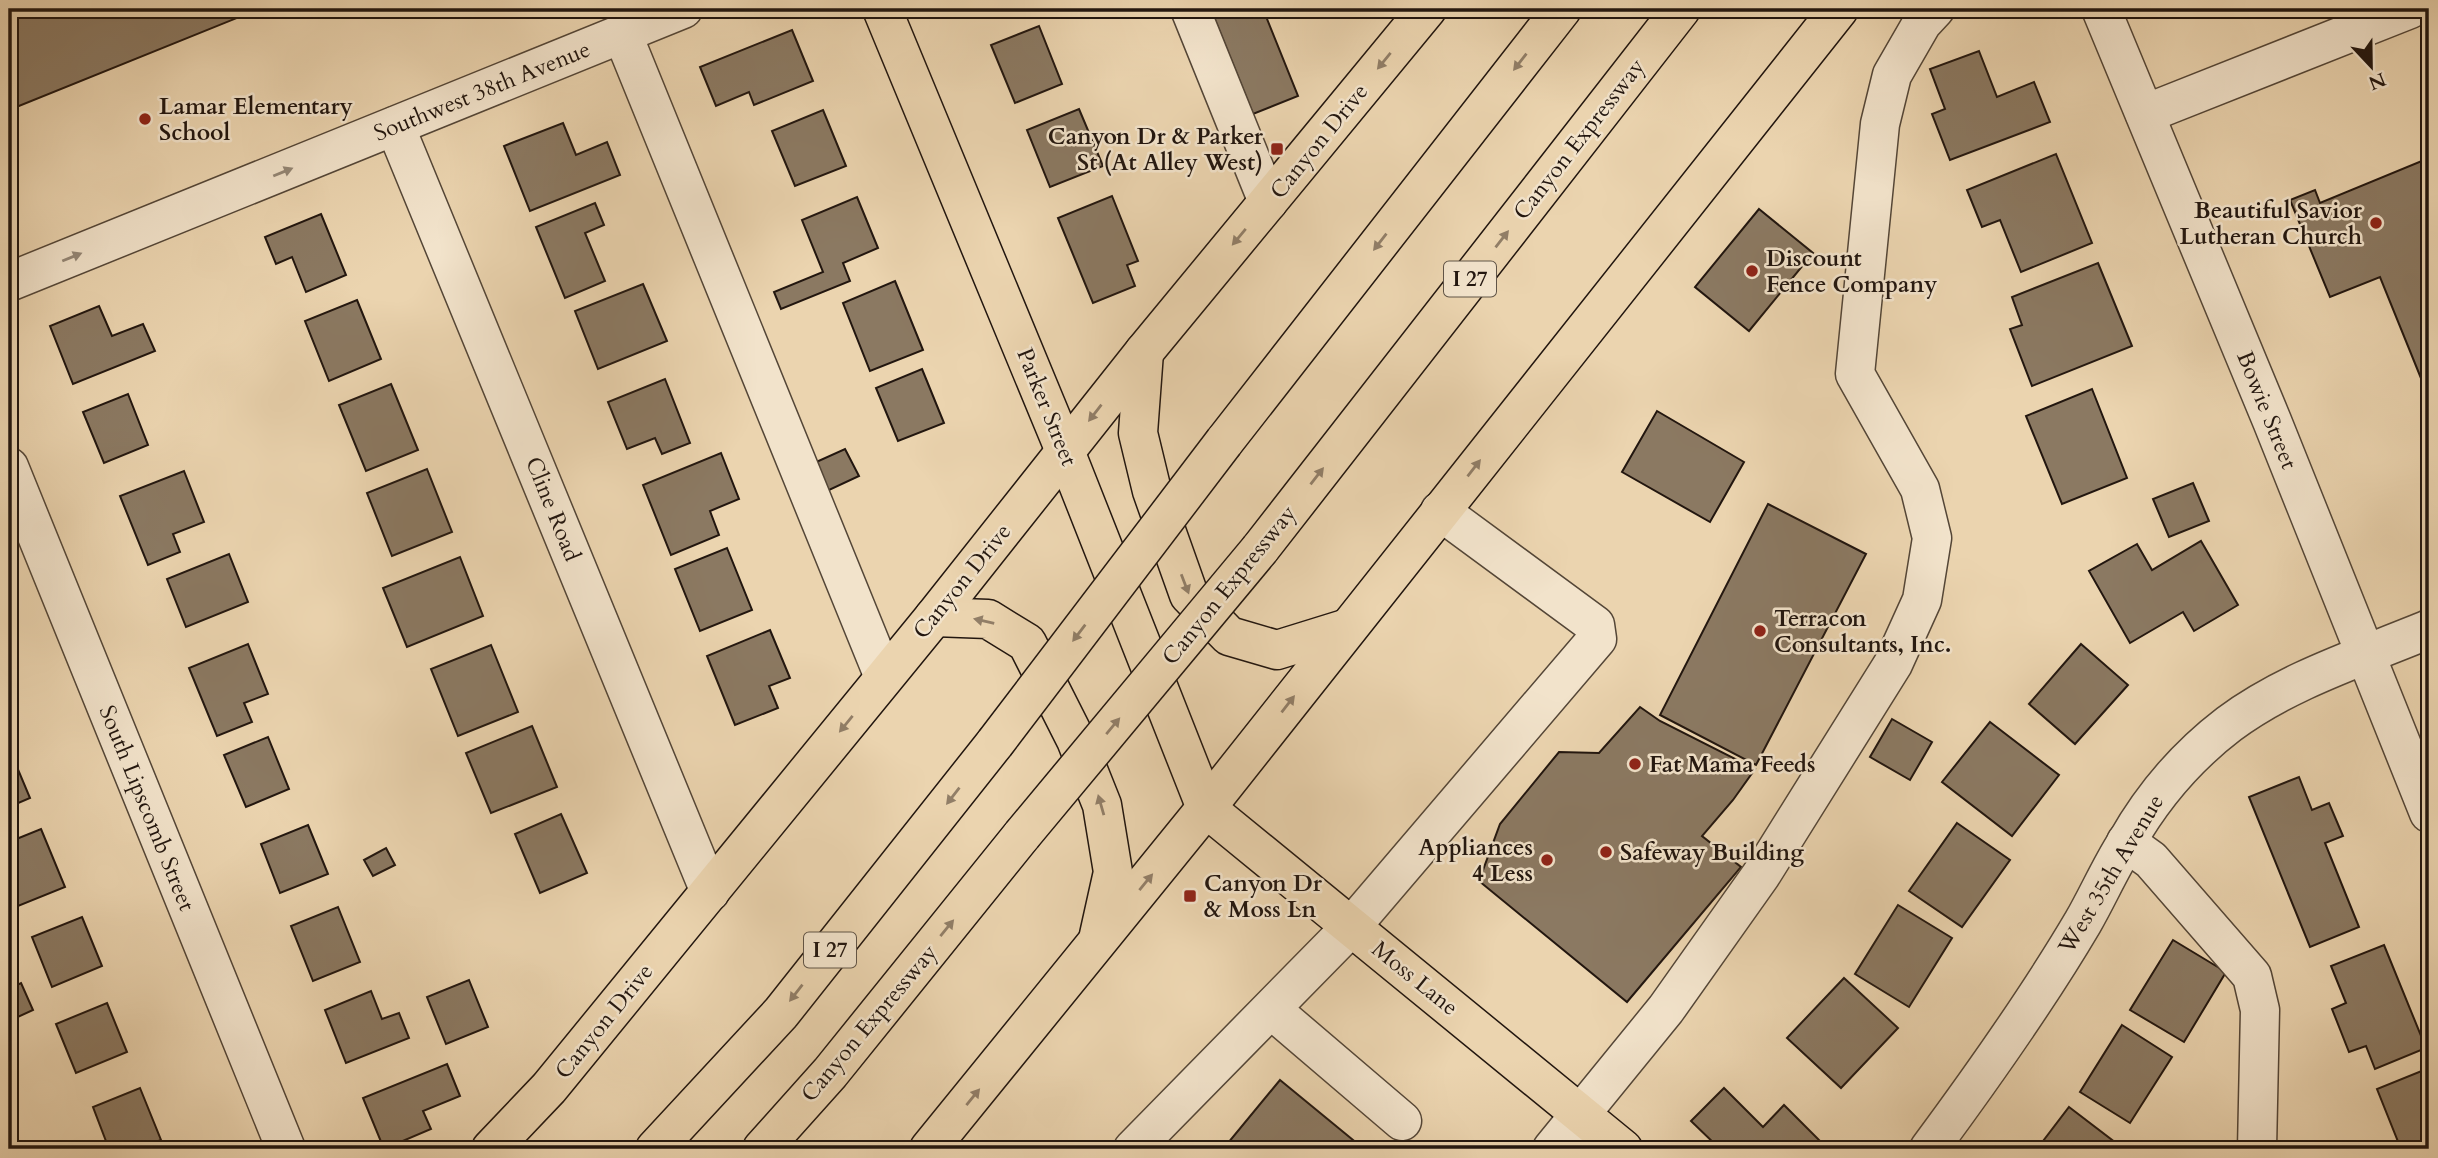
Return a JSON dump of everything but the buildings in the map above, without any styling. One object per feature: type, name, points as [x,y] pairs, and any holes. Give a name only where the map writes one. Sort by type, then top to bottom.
[{"type":"main road","name":"Parker Street","points":[[882,9],[1065,451],[1206,808]]},
{"type":"main road","name":"Canyon Drive","points":[[491,1149],[549,1088],[710,892],[934,617],[1144,352],[1427,9]]},
{"type":"main road","name":"I 27","points":[[655,1149],[780,1013],[995,743],[1224,442],[1562,9]]},
{"type":"main road","points":[[929,1149],[1206,808],[1839,9]]},
{"type":"main road","name":"Canyon Expressway","points":[[762,1149],[830,1073],[1022,835],[1260,549],[1679,11]]},
{"type":"main road","points":[[1144,352],[1138,433],[1152,491],[1189,594],[1229,636],[1277,650],[1348,628]]},
{"type":"main road","points":[[934,617],[988,619],[1027,643],[1076,740],[1102,805],[1113,872],[1097,944]]},
{"type":"main road","name":"Moss Lane","points":[[1206,808],[1623,1149]]},
{"type":"street","name":"Southwest 38th Avenue","points":[[9,282],[683,9]]},
{"type":"street","points":[[1190,9],[1268,202]]},
{"type":"street","points":[[1552,1149],[1666,1009],[1761,875],[1893,664],[1922,600],[1932,538],[1920,489],[1855,374],[1881,124],[1892,75],[1922,23],[1935,9]]},
{"type":"street","name":"Bowie Street","points":[[2101,9],[2272,421],[2429,813]]},
{"type":"street","points":[[2145,114],[2410,9]]},
{"type":"street","points":[[622,33],[884,677]]},
{"type":"street","name":"Cline Road","points":[[395,126],[710,892]]},
{"type":"street","name":"South Lipscomb Street","points":[[9,467],[286,1149]]},
{"type":"street","points":[[1133,1149],[1352,927],[1597,639],[1595,625],[1440,511]]},
{"type":"street","name":"West 35th Avenue","points":[[1929,1149],[1996,1056],[2076,933],[2126,842],[2152,802],[2185,762],[2230,724],[2277,693],[2429,629]]},
{"type":"street","points":[[2126,842],[2151,860],[2252,976],[2260,1010],[2257,1149]]},
{"type":"street","points":[[1272,1010],[1402,1121]]},
{"type":"place","name":"Lamar Elementary School","points":[[145,119]]},
{"type":"place","name":"Canyon Dr & Parker St (At Alley West)","points":[[1277,149]]},
{"type":"place","name":"Beautiful Savior Lutheran Church","points":[[2376,223]]},
{"type":"place","name":"Discount Fence Company","points":[[1752,271]]},
{"type":"place","name":"Terracon Consultants, Inc.","points":[[1760,631]]},
{"type":"place","name":"Fat Mama Feeds","points":[[1635,764]]},
{"type":"place","name":"Safeway Building","points":[[1606,852]]},
{"type":"place","name":"Appliances 4 Less","points":[[1547,860]]},
{"type":"place","name":"Canyon Dr & Moss Ln","points":[[1190,896]]}]
